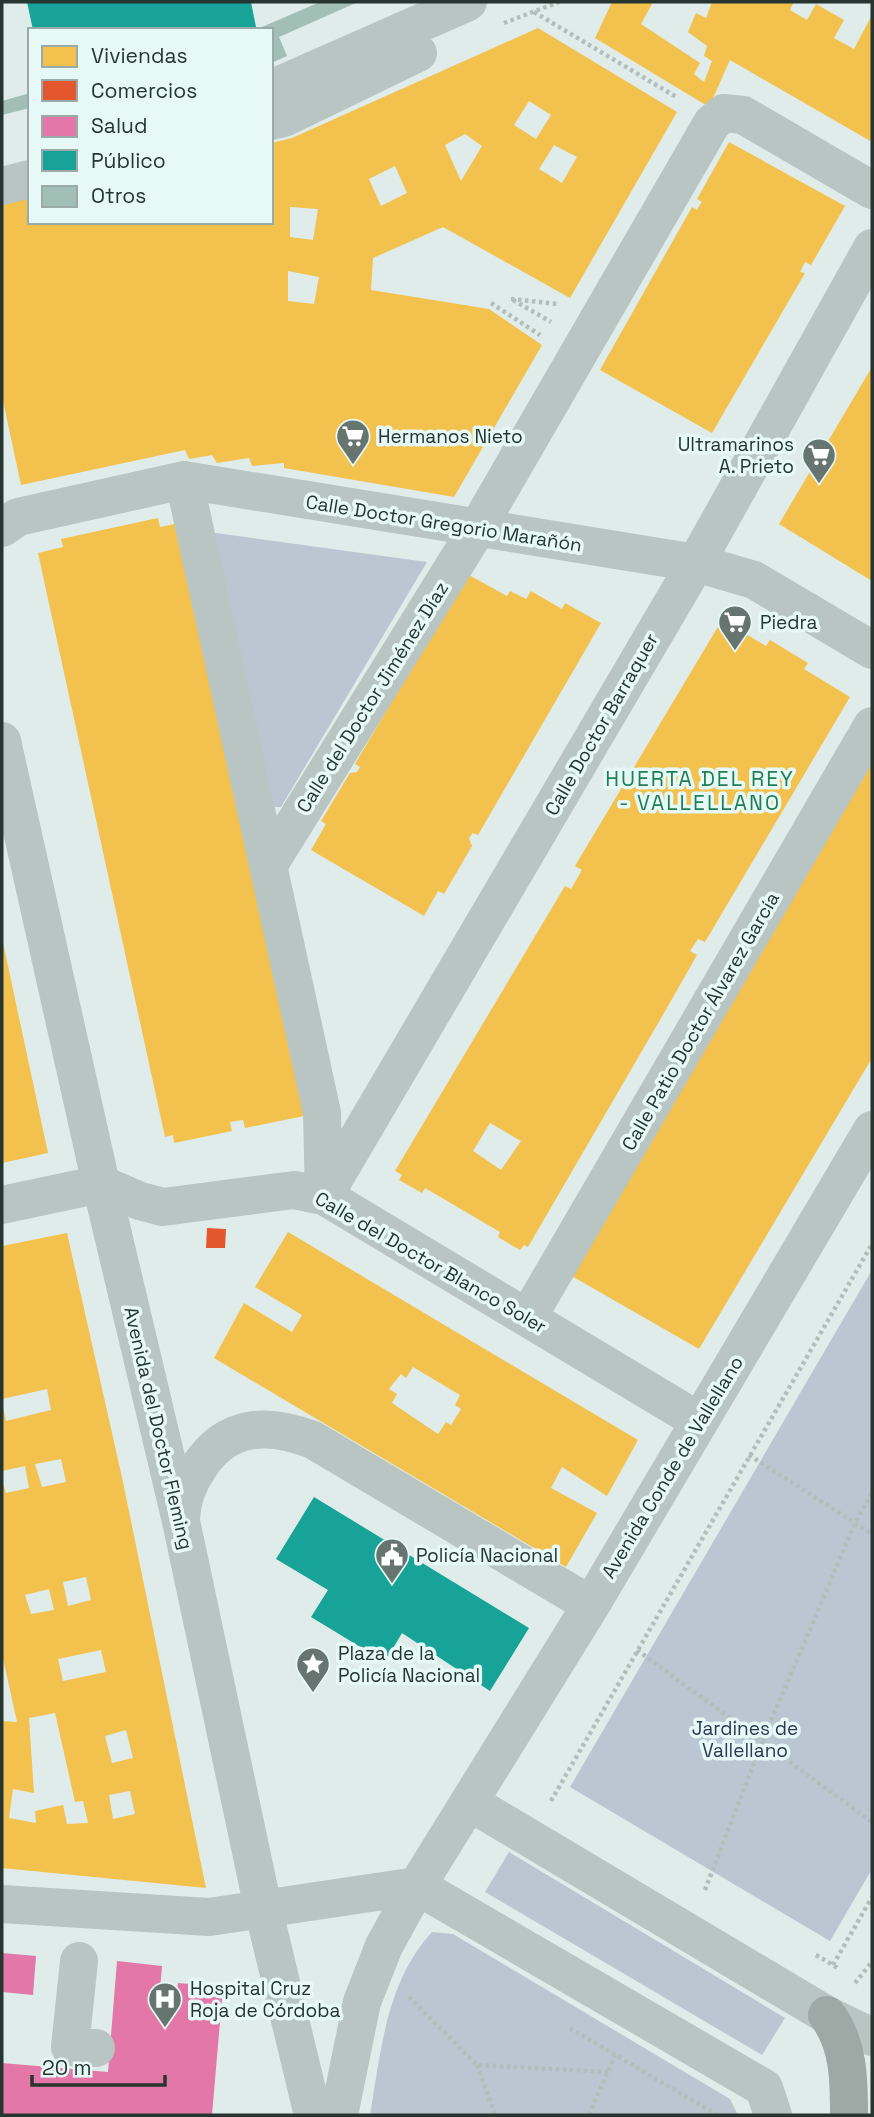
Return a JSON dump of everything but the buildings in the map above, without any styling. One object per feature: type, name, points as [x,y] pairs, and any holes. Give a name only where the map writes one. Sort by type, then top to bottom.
[{"type":"main road","points":[[827,2015],[838,2029],[849,2107]]},
{"type":"main road","points":[[849,2107],[872,2048]]},
{"type":"street","points":[[273,88],[468,2]]},
{"type":"street","points":[[273,121],[284,118],[418,53]]},
{"type":"street","points":[[477,529],[712,123],[724,113],[743,115],[872,190]]},
{"type":"street","name":"Calle Doctor Barraquer","points":[[324,1196],[696,563],[872,248]]},
{"type":"street","points":[[184,480],[322,1113],[324,1196]]},
{"type":"street","name":"Calle Doctor Gregorio Marañón","points":[[7,519],[184,480],[696,563],[754,580],[872,650]]},
{"type":"street","name":"Calle del Doctor Jiménez Díaz","points":[[268,866],[477,529]]},
{"type":"street","name":"Calle Patio Doctor Álvarez García","points":[[528,1317],[872,726]]},
{"type":"street","name":"Avenida del Doctor Fleming","points":[[2,741],[101,1184],[181,1521],[263,1908],[313,2115]]},
{"type":"street","name":"Avenida Conde de Vallellano","points":[[339,2115],[371,1973],[417,1886],[591,1605],[872,1130]]},
{"type":"street","points":[[2,1205],[101,1184]]},
{"type":"street","name":"Calle del Doctor Blanco Soler","points":[[101,1184],[140,1202],[163,1207],[294,1190],[324,1196],[699,1421]]},
{"type":"street","points":[[181,1521],[181,1506],[187,1486],[209,1451],[226,1437],[246,1430],[271,1428],[313,1440],[591,1605]]},
{"type":"street","points":[[469,1802],[827,2015],[872,2037]]},
{"type":"street","points":[[2,1904],[209,1917],[417,1886],[764,2088],[773,2115]]},
{"type":"street","points":[[79,1961],[70,2047],[96,2048]]},
{"type":"path","points":[[559,2],[534,12],[685,102]]},
{"type":"path","points":[[555,324],[511,299],[566,305]]},
{"type":"path","points":[[491,303],[576,357]]},
{"type":"path","points":[[561,1807],[549,1800],[872,1244]]},
{"type":"path","points":[[749,1455],[872,1534]]},
{"type":"path","points":[[715,1896],[704,1889],[762,1742],[855,1523],[872,1493]]},
{"type":"path","points":[[637,1650],[872,1822]]},
{"type":"path","points":[[832,1965],[872,1897]]},
{"type":"path","points":[[809,1951],[841,1970]]},
{"type":"path","points":[[849,1975],[857,1980]]},
{"type":"path","points":[[408,1996],[477,2065],[495,2115]]},
{"type":"path","points":[[589,2115],[615,2055]]},
{"type":"path","points":[[477,2065],[608,2072]]},
{"type":"green space","points":[[209,532],[427,562],[281,807],[273,807]]},
{"type":"green space","name":"Jardines de Vallellano","points":[[872,1270],[872,1869],[830,1941],[570,1787]]},
{"type":"green space","points":[[509,1852],[785,2018],[762,2055],[485,1892]]},
{"type":"green space","points":[[432,1932],[453,1934],[730,2099],[738,2115],[370,2115],[382,2042],[395,1995],[404,1973]]},
{"type":"place","name":"Hermanos Nieto","points":[[353,466]]},
{"type":"place","name":"Ultramarinos A. Prieto","points":[[819,485]]},
{"type":"place","name":"Piedra","points":[[735,652]]},
{"type":"place","name":"Policía Nacional","points":[[392,1585]]},
{"type":"place","name":"Plaza de la Policía Nacional","points":[[313,1694]]},
{"type":"place","name":"Hospital Cruz Roja de Córdoba","points":[[165,2029]]},
{"type":"district","name":"HUERTA DEL REY - VALLELLANO","points":[[700,791]]}]
